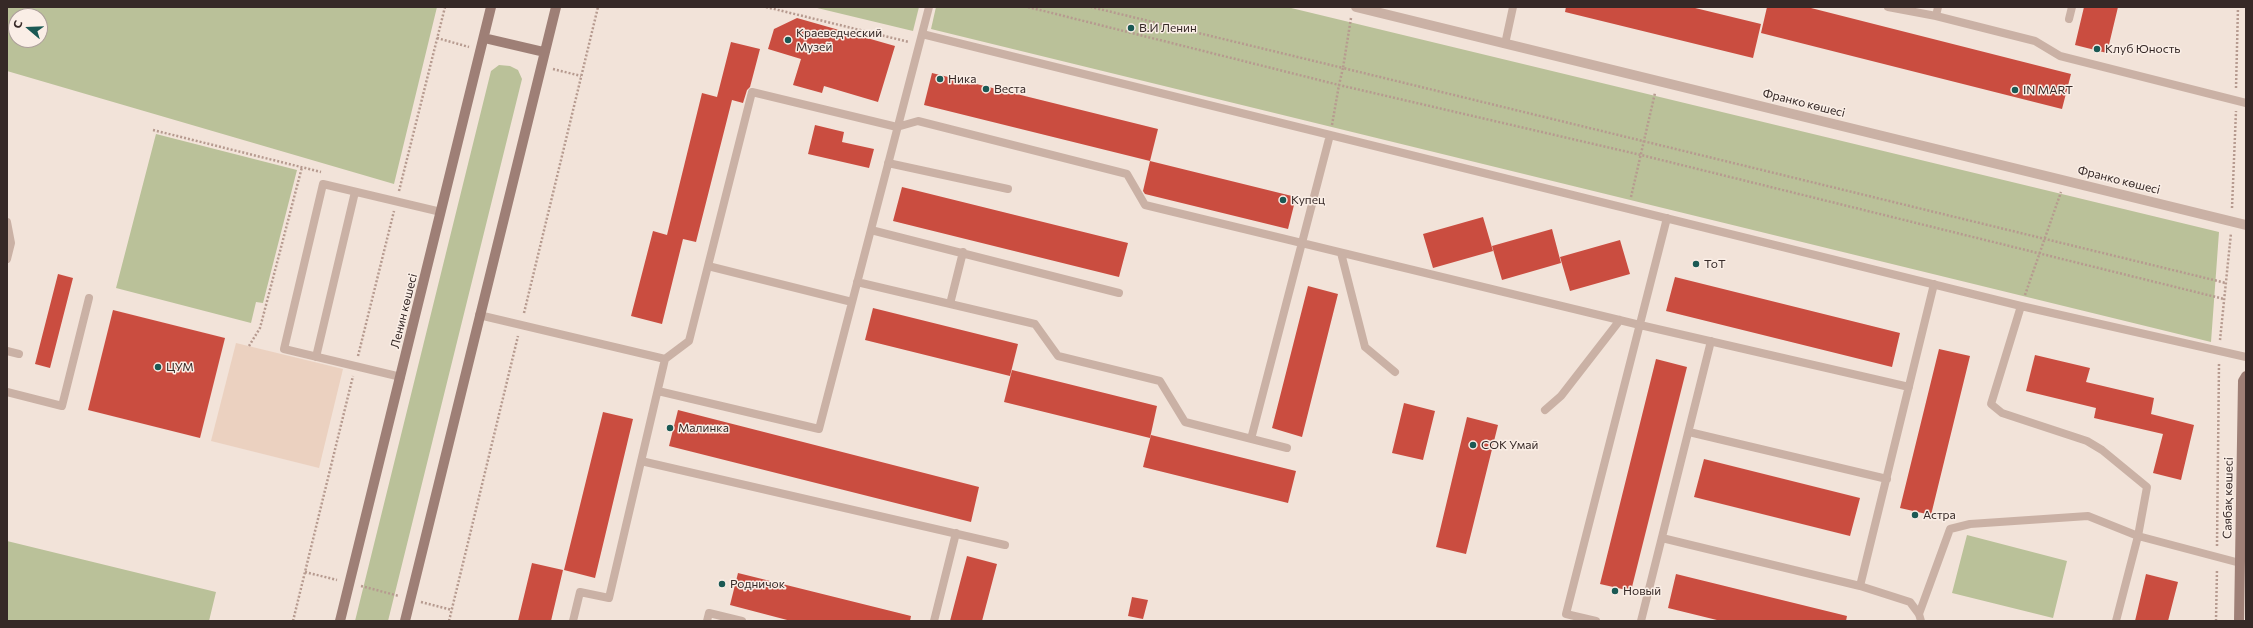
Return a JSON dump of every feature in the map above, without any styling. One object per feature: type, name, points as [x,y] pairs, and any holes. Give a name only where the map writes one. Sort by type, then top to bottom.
[{"type":"main road","name":"Ленин көшесі","points":[[340,621],[492,7]]},
{"type":"main road","points":[[405,621],[479,315],[556,7]]},
{"type":"main road","points":[[484,38],[544,52]]},
{"type":"main road","name":"Саябақ көшесі","points":[[2239,621],[2243,381],[2246,376]]},
{"type":"street","name":"Франко көшесі","points":[[1354,11],[1505,44],[2246,225]]},
{"type":"lane","points":[[658,391],[819,429],[929,7]]},
{"type":"lane","points":[[1505,44],[1513,7]]},
{"type":"lane","points":[[1888,7],[1936,16],[2035,41],[2060,56],[2246,103]]},
{"type":"lane","points":[[1936,16],[1938,7]]},
{"type":"lane","points":[[2069,19],[2072,7]]},
{"type":"lane","points":[[922,34],[2021,306],[2246,357]]},
{"type":"lane","points":[[573,621],[580,592],[609,598],[665,360],[689,341],[752,92],[897,127],[918,121],[1127,174],[1146,204],[1640,325],[1909,386]]},
{"type":"lane","points":[[1251,439],[1304,243],[1330,135]]},
{"type":"lane","points":[[888,163],[1008,189]]},
{"type":"lane","points":[[401,377],[284,349],[323,184],[441,212]]},
{"type":"lane","points":[[316,357],[355,192]]},
{"type":"lane","points":[[1596,621],[1566,614],[1667,218]]},
{"type":"lane","points":[[7,222],[11,243],[7,259]]},
{"type":"lane","points":[[871,230],[963,252],[1119,293]]},
{"type":"lane","points":[[950,304],[963,252]]},
{"type":"lane","points":[[1341,252],[1365,347],[1395,372]]},
{"type":"lane","points":[[708,266],[852,302]]},
{"type":"lane","points":[[857,282],[1035,324],[1058,356],[1160,381],[1185,422],[1287,448]]},
{"type":"lane","points":[[1860,586],[1934,284]]},
{"type":"lane","points":[[7,392],[62,406],[89,298]]},
{"type":"lane","points":[[2021,306],[1991,404],[2002,413],[2087,441],[2102,450],[2147,487],[2138,536],[2116,621]]},
{"type":"lane","points":[[479,315],[665,360]]},
{"type":"lane","points":[[1545,410],[1560,396],[1620,320]]},
{"type":"lane","points":[[1641,621],[1711,341]]},
{"type":"lane","points":[[7,351],[19,354]]},
{"type":"lane","points":[[1689,432],[1887,479]]},
{"type":"lane","points":[[641,461],[1005,545]]},
{"type":"lane","points":[[1920,618],[1950,529],[1970,524],[2088,516],[2138,536],[2240,563]]},
{"type":"lane","points":[[934,621],[956,533]]},
{"type":"lane","points":[[1662,538],[1860,586],[1910,602],[1920,618]]},
{"type":"lane","points":[[707,621],[709,613],[742,621]]},
{"type":"path","points":[[293,621],[444,7]]},
{"type":"path","points":[[766,7],[919,44]]},
{"type":"path","points":[[1028,7],[1339,85],[1641,155],[2224,298]]},
{"type":"path","points":[[1091,7],[2226,283]]},
{"type":"path","points":[[2216,621],[2219,352],[2232,221],[2238,7]]},
{"type":"path","points":[[1330,135],[1354,11]]},
{"type":"path","points":[[1628,209],[1658,81]]},
{"type":"path","points":[[153,130],[324,173]]},
{"type":"path","points":[[249,346],[260,328],[302,167]]},
{"type":"path","points":[[2021,306],[2046,240],[2065,180]]},
{"type":"path","points":[[391,190],[399,192]]},
{"type":"path","points":[[305,572],[452,610]]},
{"type":"green space","points":[[7,7],[437,7],[394,184],[7,71]]},
{"type":"green space","points":[[813,7],[919,7],[913,31]]},
{"type":"green space","points":[[936,7],[1287,7],[2219,232],[2211,342],[931,29]]},
{"type":"green space","points":[[499,65],[510,66],[518,70],[522,79],[388,621],[355,621],[491,71]]},
{"type":"green space","points":[[156,134],[297,170],[263,303],[256,302],[251,323],[116,288]]},
{"type":"green space","points":[[1967,535],[2067,561],[2053,618],[1952,593]]},
{"type":"green space","points":[[7,541],[216,592],[209,621],[7,621]]},
{"type":"shaded area","points":[[236,343],[343,369],[319,468],[211,441]]},
{"type":"building","points":[[1566,7],[1691,7],[1761,24],[1753,58],[1565,12]]},
{"type":"building","points":[[1767,7],[1807,7],[2071,74],[2062,109],[1761,33]]},
{"type":"building","points":[[2084,7],[2118,7],[2107,53],[2075,45]]},
{"type":"building","points":[[797,18],[895,46],[878,102],[824,86],[822,93],[793,85],[801,59],[768,49],[774,29]]},
{"type":"building","points":[[731,42],[760,49],[750,87],[747,90],[743,103],[732,100],[696,242],[683,239],[662,324],[631,316],[653,231],[667,235],[702,93],[717,97]]},
{"type":"building","points":[[932,73],[1158,129],[1150,161],[924,105]]},
{"type":"building","points":[[815,125],[844,132],[842,142],[874,149],[869,168],[808,154]]},
{"type":"building","points":[[1150,161],[1296,197],[1288,229],[1145,194],[1143,191]]},
{"type":"building","points":[[902,187],[1128,243],[1119,277],[893,221]]},
{"type":"building","points":[[1483,217],[1493,251],[1433,268],[1423,234]]},
{"type":"building","points":[[1552,229],[1561,263],[1502,280],[1492,246]]},
{"type":"building","points":[[1620,240],[1630,274],[1570,291],[1560,257]]},
{"type":"building","points":[[58,274],[73,278],[50,368],[35,364]]},
{"type":"building","points":[[1675,277],[1900,333],[1892,367],[1666,311]]},
{"type":"building","points":[[1308,286],[1338,294],[1302,437],[1272,428]]},
{"type":"building","points":[[873,308],[1018,344],[1010,376],[865,340]]},
{"type":"building","name":"ЦУМ","points":[[113,310],[225,338],[200,438],[88,410]]},
{"type":"building","points":[[1939,349],[1970,356],[1931,515],[1900,508]]},
{"type":"building","points":[[2035,355],[2090,368],[2086,382],[2154,398],[2151,414],[2194,425],[2181,480],[2153,473],[2163,434],[2094,418],[2096,408],[2026,391]]},
{"type":"building","points":[[1656,359],[1687,367],[1631,591],[1600,584]]},
{"type":"building","points":[[1012,370],[1157,406],[1150,438],[1004,402]]},
{"type":"building","points":[[1404,403],[1435,411],[1423,460],[1392,453]]},
{"type":"building","points":[[678,410],[979,487],[971,522],[669,446]]},
{"type":"building","points":[[603,412],[633,419],[595,578],[564,570]]},
{"type":"building","points":[[1467,417],[1498,425],[1466,554],[1436,547]]},
{"type":"building","points":[[1151,435],[1296,471],[1288,503],[1143,467]]},
{"type":"building","points":[[1704,459],[1860,498],[1850,536],[1694,497]]},
{"type":"building","points":[[967,556],[997,564],[982,621],[950,621]]},
{"type":"building","points":[[532,563],[563,570],[551,621],[518,621]]},
{"type":"building","points":[[738,573],[911,616],[910,621],[791,621],[730,605]]},
{"type":"building","points":[[1676,574],[1847,616],[1846,621],[1721,621],[1668,608]]},
{"type":"building","points":[[2146,574],[2178,582],[2168,621],[2135,621]]},
{"type":"building","points":[[1132,597],[1148,600],[1143,619],[1128,616]]},
{"type":"place","name":"В.И Ленин","points":[[1131,28]]},
{"type":"place","name":"Краеведческий Музей","points":[[788,40]]},
{"type":"place","name":"Клуб Юность","points":[[2097,49]]},
{"type":"place","name":"Ника","points":[[940,79]]},
{"type":"place","name":"Веста","points":[[986,89]]},
{"type":"place","name":"IN MART","points":[[2015,90]]},
{"type":"place","name":"Купец","points":[[1283,200]]},
{"type":"place","name":"ТоТ","points":[[1696,264]]},
{"type":"place","name":"ЦУМ","points":[[158,367]]},
{"type":"place","name":"Малинка","points":[[670,428]]},
{"type":"place","name":"СОК Умай","points":[[1473,445]]},
{"type":"place","name":"Астра","points":[[1915,515]]},
{"type":"place","name":"Родничок","points":[[722,584]]},
{"type":"place","name":"Новый","points":[[1615,591]]}]
